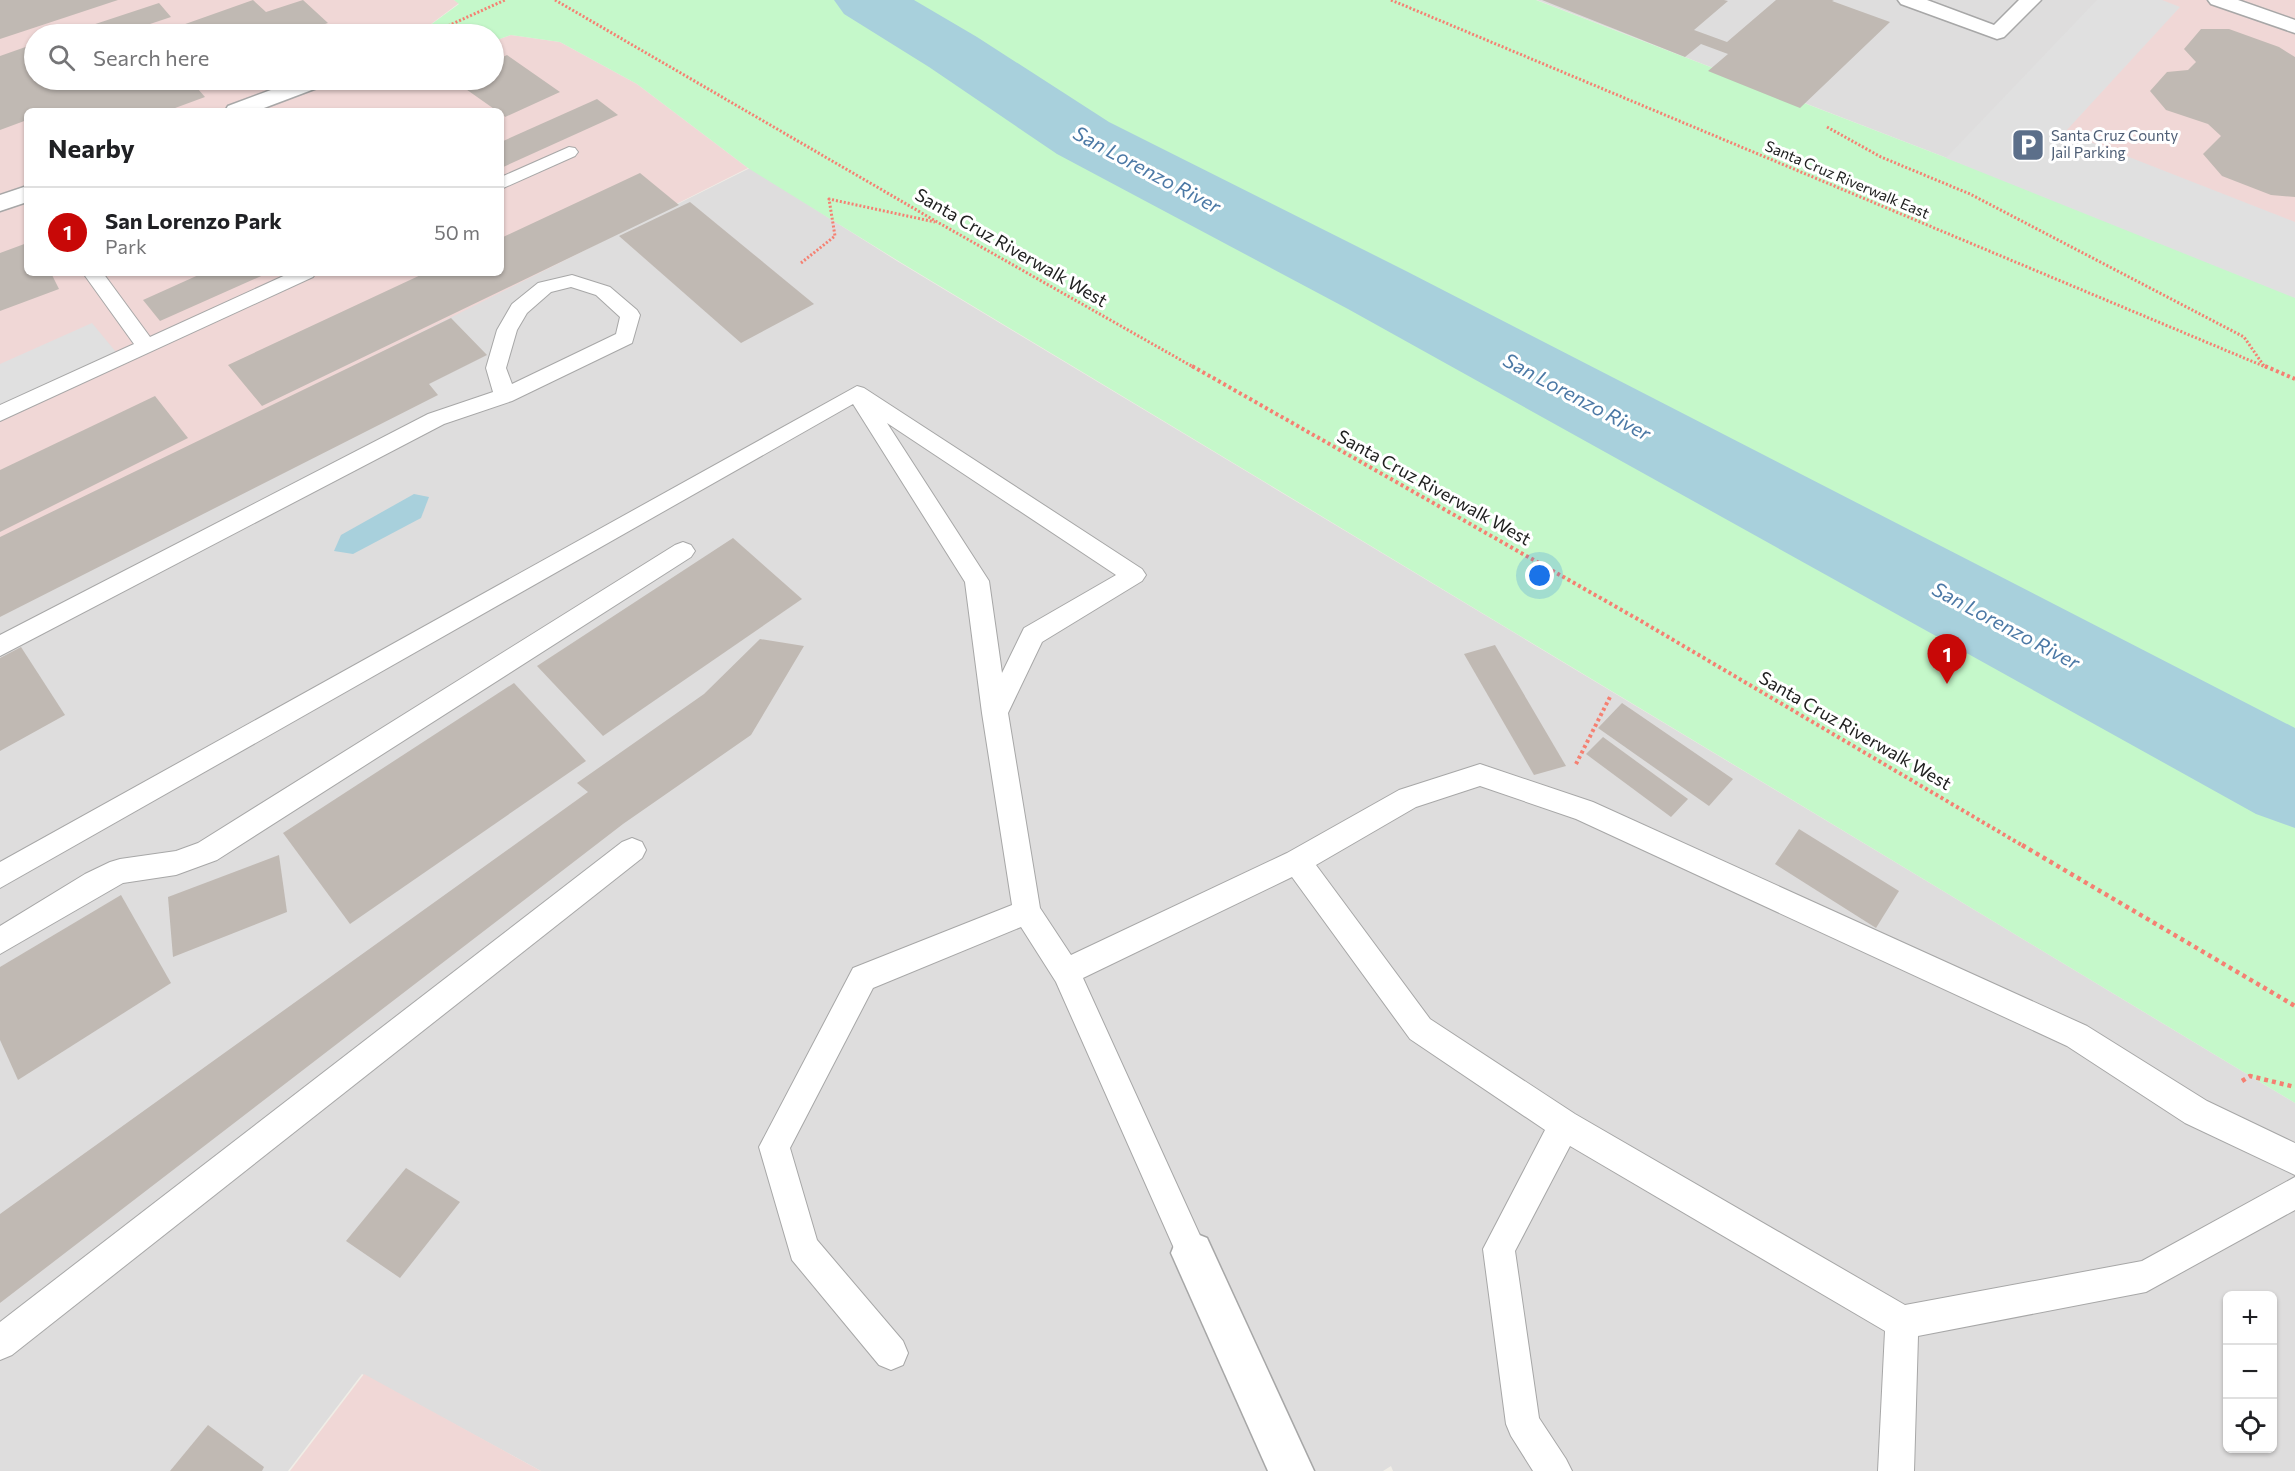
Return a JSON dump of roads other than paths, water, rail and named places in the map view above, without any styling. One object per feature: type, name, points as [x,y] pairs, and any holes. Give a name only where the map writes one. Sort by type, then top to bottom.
[{"type":"street","points":[[1908,0],[1997,33],[2031,0]]},
{"type":"street","points":[[2218,0],[2295,27]]},
{"type":"street","points":[[244,108],[291,90]]},
{"type":"street","points":[[0,204],[24,194]]},
{"type":"street","points":[[1192,1253],[1291,1471]]},
{"type":"lane","points":[[504,183],[569,153]]},
{"type":"lane","points":[[95,276],[146,346]]},
{"type":"lane","points":[[0,414],[299,276]]},
{"type":"lane","points":[[0,646],[436,419],[505,396],[625,338],[630,315],[603,291],[572,281],[545,287],[519,309],[507,330],[496,368],[505,396]]},
{"type":"lane","points":[[857,393],[1134,575],[1033,635],[995,713]]},
{"type":"lane","points":[[857,393],[977,581],[995,713],[1027,912],[1066,972],[1192,1253]]},
{"type":"lane","points":[[0,876],[857,393]]},
{"type":"lane","points":[[0,941],[95,883],[120,871],[176,863],[207,852],[683,551]]},
{"type":"lane","points":[[1066,972],[1297,862],[1408,798],[1480,775],[1584,810],[2077,1036],[2196,1112],[2295,1159]]},
{"type":"lane","points":[[0,1343],[632,850]]},
{"type":"lane","points":[[1297,862],[1420,1029],[1564,1125],[1902,1322],[2146,1276],[2295,1193]]},
{"type":"lane","points":[[891,1353],[803,1249],[774,1148],[863,978],[1027,912]]},
{"type":"lane","points":[[1554,1471],[1523,1425],[1499,1249],[1564,1125]]},
{"type":"lane","points":[[1896,1471],[1902,1322]]},
{"type":"water","points":[[414,494],[429,497],[421,518],[353,554],[334,551],[341,535]]},
{"type":"waterway","name":"San Lorenzo River","points":[[867,0],[953,52],[1083,138],[1377,290],[2295,781]]},
{"type":"place","name":"Santa Cruz County Jail Parking","points":[[2028,145]]},
{"type":"place","name":"San Lorenzo Park","points":[[1947,684]]}]
